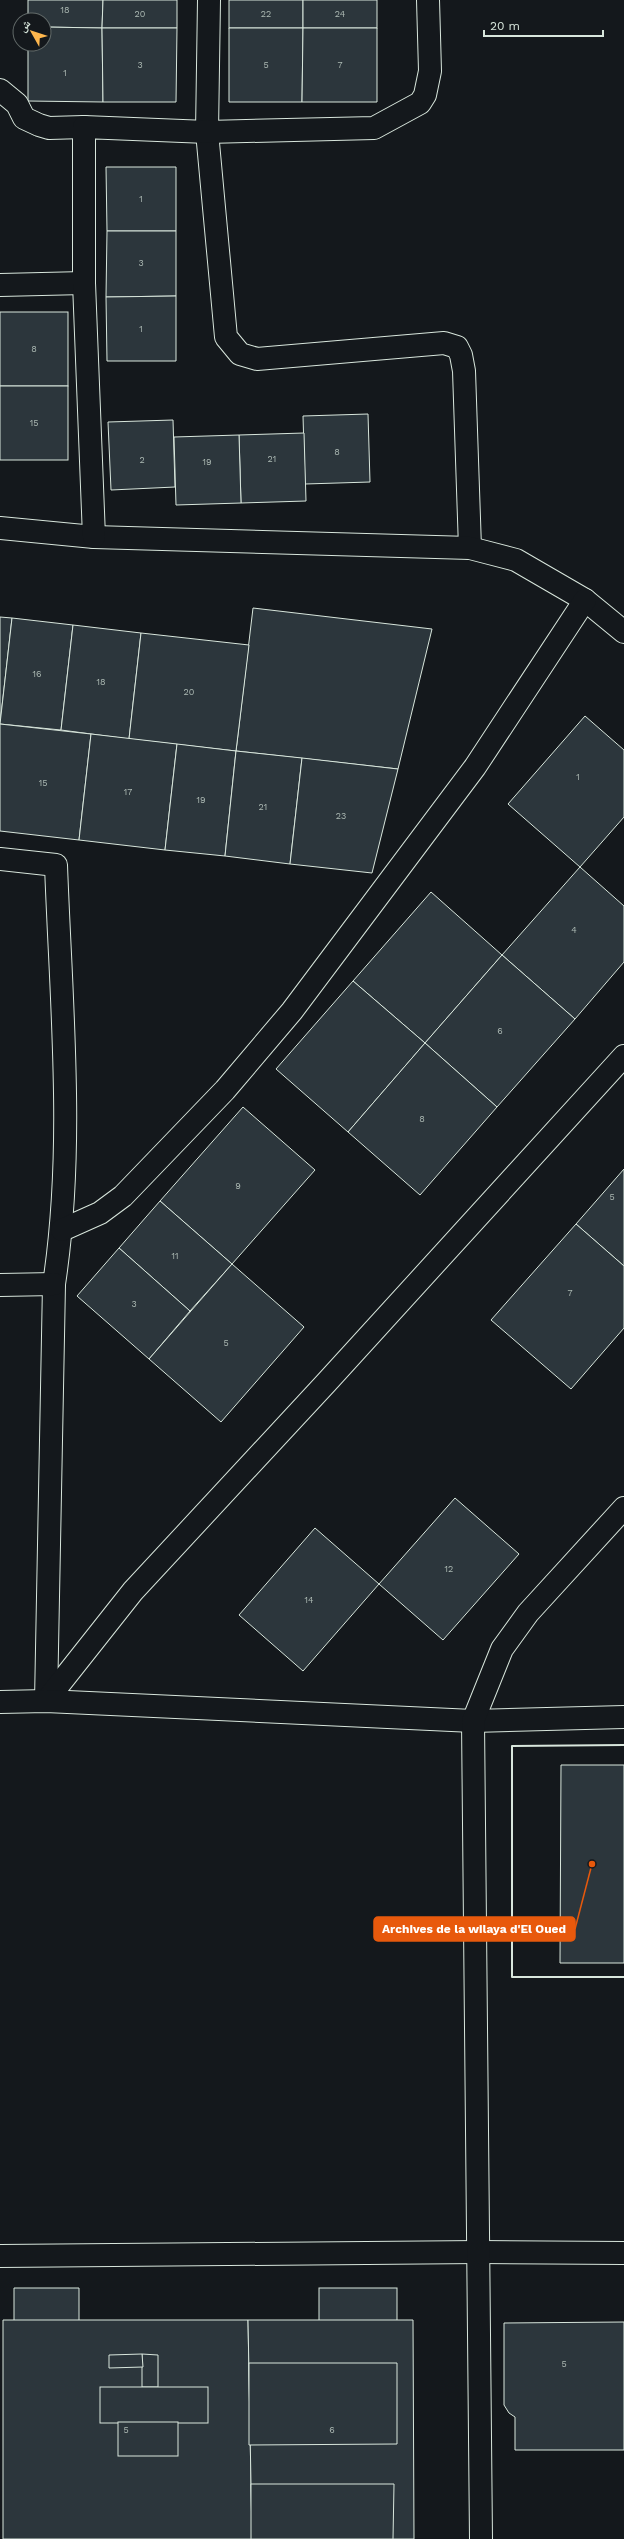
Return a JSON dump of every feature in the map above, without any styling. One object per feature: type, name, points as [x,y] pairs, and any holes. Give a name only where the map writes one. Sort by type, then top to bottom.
[{"type":"street","points":[[209,0],[207,132],[226,337],[240,354],[257,359],[444,343],[457,347],[461,355],[464,371],[470,548]]},
{"type":"street","points":[[0,90],[17,104],[24,118],[49,128],[84,127],[207,132],[374,128],[420,103],[429,85],[428,0]]},
{"type":"street","points":[[84,127],[84,283],[94,537]]},
{"type":"street","points":[[0,285],[84,283]]},
{"type":"street","points":[[0,528],[94,537],[470,548],[516,560],[585,600],[624,632]]},
{"type":"street","points":[[62,1230],[100,1213],[123,1196],[225,1090],[292,1011],[475,767],[585,600]]},
{"type":"street","points":[[0,859],[56,865],[65,1084],[62,1230],[54,1284],[46,1701]]},
{"type":"street","points":[[46,1701],[133,1591],[321,1388],[624,1056]]},
{"type":"street","points":[[0,1285],[54,1284]]},
{"type":"street","points":[[481,2539],[473,1721],[502,1649],[528,1613],[624,1508]]},
{"type":"street","points":[[0,1702],[46,1701],[473,1721],[624,1717]]},
{"type":"street","points":[[0,2256],[478,2252],[624,2253]]},
{"type":"building","points":[[28,0],[103,0],[102,28],[52,27],[52,12],[28,12]]},
{"type":"building","points":[[103,0],[177,0],[177,28],[102,28]]},
{"type":"building","points":[[229,0],[303,0],[303,28],[229,28]]},
{"type":"building","points":[[303,0],[377,0],[377,28],[303,28]]},
{"type":"building","points":[[52,27],[102,28],[103,102],[28,101],[28,52],[52,52]]},
{"type":"building","points":[[102,28],[177,28],[176,102],[103,102]]},
{"type":"building","points":[[229,28],[303,28],[302,102],[229,102]]},
{"type":"building","points":[[303,28],[377,28],[377,102],[302,102]]},
{"type":"building","points":[[106,167],[176,167],[176,231],[107,231]]},
{"type":"building","points":[[107,231],[176,231],[176,296],[106,297]]},
{"type":"building","points":[[176,296],[176,361],[107,361],[106,297]]},
{"type":"building","points":[[0,312],[68,312],[68,386],[0,386]]},
{"type":"building","points":[[0,386],[68,386],[68,460],[0,460]]},
{"type":"building","points":[[368,414],[370,482],[305,484],[303,416]]},
{"type":"building","points":[[173,420],[175,487],[111,490],[108,422]]},
{"type":"building","points":[[304,433],[306,501],[241,503],[239,435]]},
{"type":"building","points":[[239,435],[241,503],[176,505],[174,437]]},
{"type":"building","points":[[253,608],[432,629],[398,769],[236,751]]},
{"type":"building","points":[[0,617],[12,618],[0,724]]},
{"type":"building","points":[[12,618],[73,625],[61,730],[0,724]]},
{"type":"building","points":[[73,625],[141,633],[129,739],[61,730]]},
{"type":"building","points":[[141,633],[249,645],[236,751],[129,739]]},
{"type":"building","points":[[585,716],[624,750],[624,817],[580,867],[508,804]]},
{"type":"building","points":[[0,724],[91,734],[79,840],[0,831]]},
{"type":"building","points":[[91,734],[177,744],[165,850],[79,840]]},
{"type":"building","points":[[177,744],[236,751],[225,856],[165,850]]},
{"type":"building","points":[[236,751],[302,758],[290,864],[225,856]]},
{"type":"building","points":[[302,758],[398,769],[372,873],[290,864]]},
{"type":"building","points":[[580,867],[624,906],[624,962],[575,1019],[502,955]]},
{"type":"building","points":[[431,892],[502,955],[425,1043],[353,981]]},
{"type":"building","points":[[502,955],[575,1019],[497,1107],[425,1043]]},
{"type":"building","points":[[353,981],[425,1043],[348,1132],[276,1069]]},
{"type":"building","points":[[425,1043],[497,1107],[420,1195],[348,1132]]},
{"type":"building","points":[[243,1107],[315,1170],[232,1264],[160,1201]]},
{"type":"building","points":[[624,1169],[624,1266],[576,1224]]},
{"type":"building","points":[[160,1201],[232,1264],[190,1311],[119,1248]]},
{"type":"building","points":[[576,1224],[624,1266],[624,1328],[571,1389],[491,1320]]},
{"type":"building","points":[[119,1248],[190,1311],[149,1359],[77,1296]]},
{"type":"building","points":[[232,1264],[304,1327],[221,1422],[149,1359]]},
{"type":"building","points":[[455,1498],[519,1554],[443,1640],[379,1584]]},
{"type":"building","points":[[315,1528],[379,1584],[303,1671],[239,1615]]},
{"type":"building","points":[[561,1765],[624,1765],[624,1963],[560,1963]]},
{"type":"building","points":[[14,2288],[79,2288],[79,2366],[14,2367]]},
{"type":"building","points":[[319,2288],[397,2288],[397,2363],[319,2363]]},
{"type":"building","points":[[3,2320],[248,2320],[252,2539],[3,2539]]},
{"type":"building","points":[[248,2320],[413,2320],[414,2539],[252,2539]]},
{"type":"building","points":[[624,2322],[624,2450],[515,2450],[515,2417],[509,2413],[504,2405],[504,2323]]},
{"type":"building","points":[[142,2354],[158,2355],[158,2387],[142,2387]]},
{"type":"building","points":[[142,2354],[143,2367],[109,2368],[109,2355]]},
{"type":"building","points":[[249,2363],[397,2363],[397,2444],[249,2445]]},
{"type":"building","points":[[100,2387],[208,2387],[208,2423],[100,2423]]},
{"type":"building","points":[[118,2422],[178,2422],[178,2456],[118,2456]]},
{"type":"building","points":[[251,2484],[394,2484],[393,2539],[251,2539]]},
{"type":"wall","points":[[624,1745],[512,1746],[512,1977],[624,1977]]},
{"type":"place","name":"Archives de la wilaya d'El Oued","points":[[592,1864]]}]
